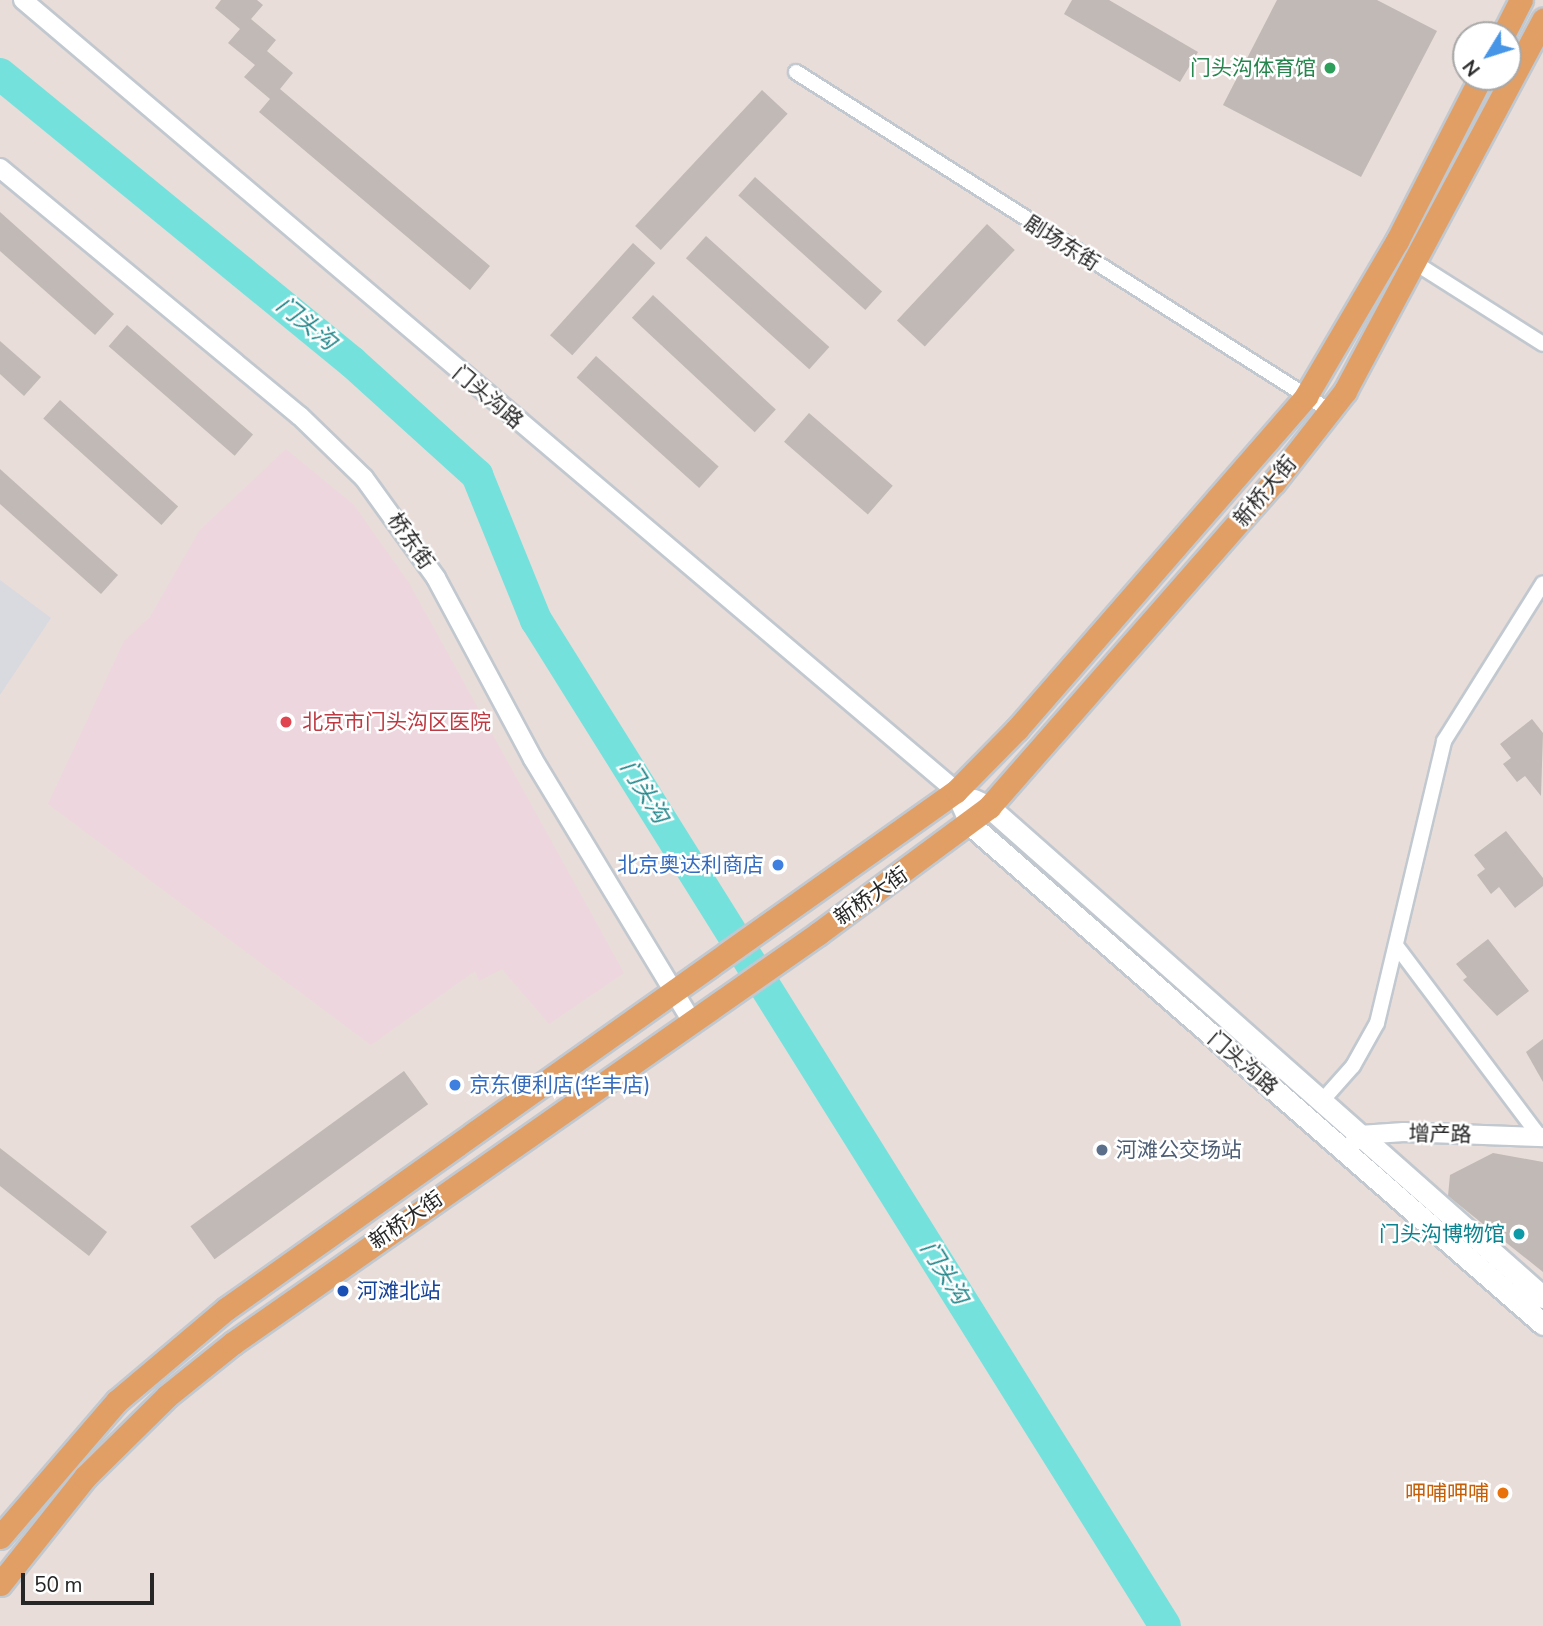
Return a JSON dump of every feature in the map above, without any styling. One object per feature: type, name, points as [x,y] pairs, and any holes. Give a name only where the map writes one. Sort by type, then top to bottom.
[{"type":"main road","points":[[1510,21],[1521,0]]},
{"type":"main road","name":"新桥大街","points":[[1,1580],[85,1477],[186,1381],[294,1298],[819,933],[971,825],[989,807],[1274,482],[1330,411],[1417,264],[1543,20]]},
{"type":"main road","name":"新桥大街","points":[[0,1537],[117,1401],[216,1317],[956,791],[1017,729],[1306,396],[1397,241],[1474,91]]},
{"type":"main road","name":"门头沟路","points":[[956,791],[989,807],[1543,1297]]},
{"type":"main road","name":"门头沟路","points":[[956,791],[971,825],[1543,1324]]},
{"type":"street","name":"门头沟路","points":[[23,0],[956,791]]},
{"type":"street","name":"剧场东街","points":[[796,72],[1330,411]]},
{"type":"street","name":"桥东街","points":[[0,168],[300,416],[354,466],[403,527],[436,578],[533,759],[692,1022]]},
{"type":"street","points":[[1417,264],[1543,344]]},
{"type":"street","points":[[1321,1102],[1353,1066],[1377,1023],[1398,948],[1424,814],[1444,741],[1543,583]]},
{"type":"street","points":[[1398,948],[1542,1137]]},
{"type":"street","points":[[1346,1153],[1360,1135]]},
{"type":"street","name":"增产路","points":[[1360,1135],[1542,1137]]},
{"type":"shaded area","name":"北京市门头沟区医院","points":[[286,449],[354,505],[409,583],[624,973],[549,1024],[502,969],[479,981],[475,971],[371,1045],[48,804],[124,641],[150,617],[199,531]]},
{"type":"shaded area","points":[[0,580],[51,618],[0,695]]},
{"type":"building","points":[[221,0],[257,0],[263,5],[251,19],[276,40],[267,51],[293,73],[280,89],[490,266],[470,290],[259,112],[270,99],[244,77],[255,65],[228,43],[240,29],[215,8]]},
{"type":"building","points":[[1072,0],[1109,0],[1198,52],[1180,82],[1064,14]]},
{"type":"building","name":"门头沟体育馆","points":[[1277,0],[1377,0],[1437,31],[1361,177],[1223,105]]},
{"type":"building","points":[[762,90],[788,114],[661,250],[635,226]]},
{"type":"building","points":[[755,177],[882,291],[865,310],[738,196]]},
{"type":"building","points":[[0,212],[114,314],[95,335],[0,251]]},
{"type":"building","points":[[987,224],[1015,250],[925,346],[897,321]]},
{"type":"building","points":[[706,236],[829,347],[809,369],[686,258]]},
{"type":"building","points":[[633,243],[655,263],[572,355],[550,335]]},
{"type":"building","points":[[653,295],[776,410],[755,432],[632,318]]},
{"type":"building","points":[[127,325],[253,435],[235,456],[109,346]]},
{"type":"building","points":[[0,341],[41,377],[24,396],[0,374]]},
{"type":"building","points":[[596,356],[719,466],[699,488],[577,378]]},
{"type":"building","points":[[60,400],[178,506],[161,525],[43,419]]},
{"type":"building","points":[[809,413],[893,486],[868,515],[784,442]]},
{"type":"building","points":[[0,469],[118,575],[101,594],[0,504]]},
{"type":"building","points":[[1532,719],[1543,733],[1541,796],[1525,776],[1517,782],[1503,764],[1511,758],[1500,744]]},
{"type":"building","points":[[1506,831],[1543,878],[1543,886],[1515,908],[1499,887],[1491,894],[1477,875],[1485,869],[1474,855]]},
{"type":"building","points":[[1488,939],[1529,991],[1497,1016],[1463,980],[1467,977],[1456,964]]},
{"type":"building","points":[[1543,1039],[1543,1082],[1526,1052]]},
{"type":"building","points":[[404,1071],[428,1104],[215,1259],[190,1226]]},
{"type":"building","points":[[0,1148],[107,1232],[89,1256],[0,1186]]},
{"type":"building","name":"门头沟博物馆","points":[[1493,1153],[1543,1162],[1543,1272],[1448,1196],[1450,1175]]},
{"type":"waterway","name":"门头沟","points":[[0,74],[352,362],[477,475],[536,620],[1165,1626]]},
{"type":"place","name":"门头沟体育馆","points":[[1330,68]]},
{"type":"place","name":"北京市门头沟区医院","points":[[286,722]]},
{"type":"place","name":"北京奥达利商店","points":[[778,865]]},
{"type":"place","name":"京东便利店(华丰店)","points":[[455,1085]]},
{"type":"place","name":"河滩公交场站","points":[[1102,1150]]},
{"type":"place","name":"门头沟博物馆","points":[[1519,1234]]},
{"type":"place","name":"河滩北站","points":[[343,1291]]},
{"type":"place","name":"呷哺呷哺","points":[[1503,1493]]}]
